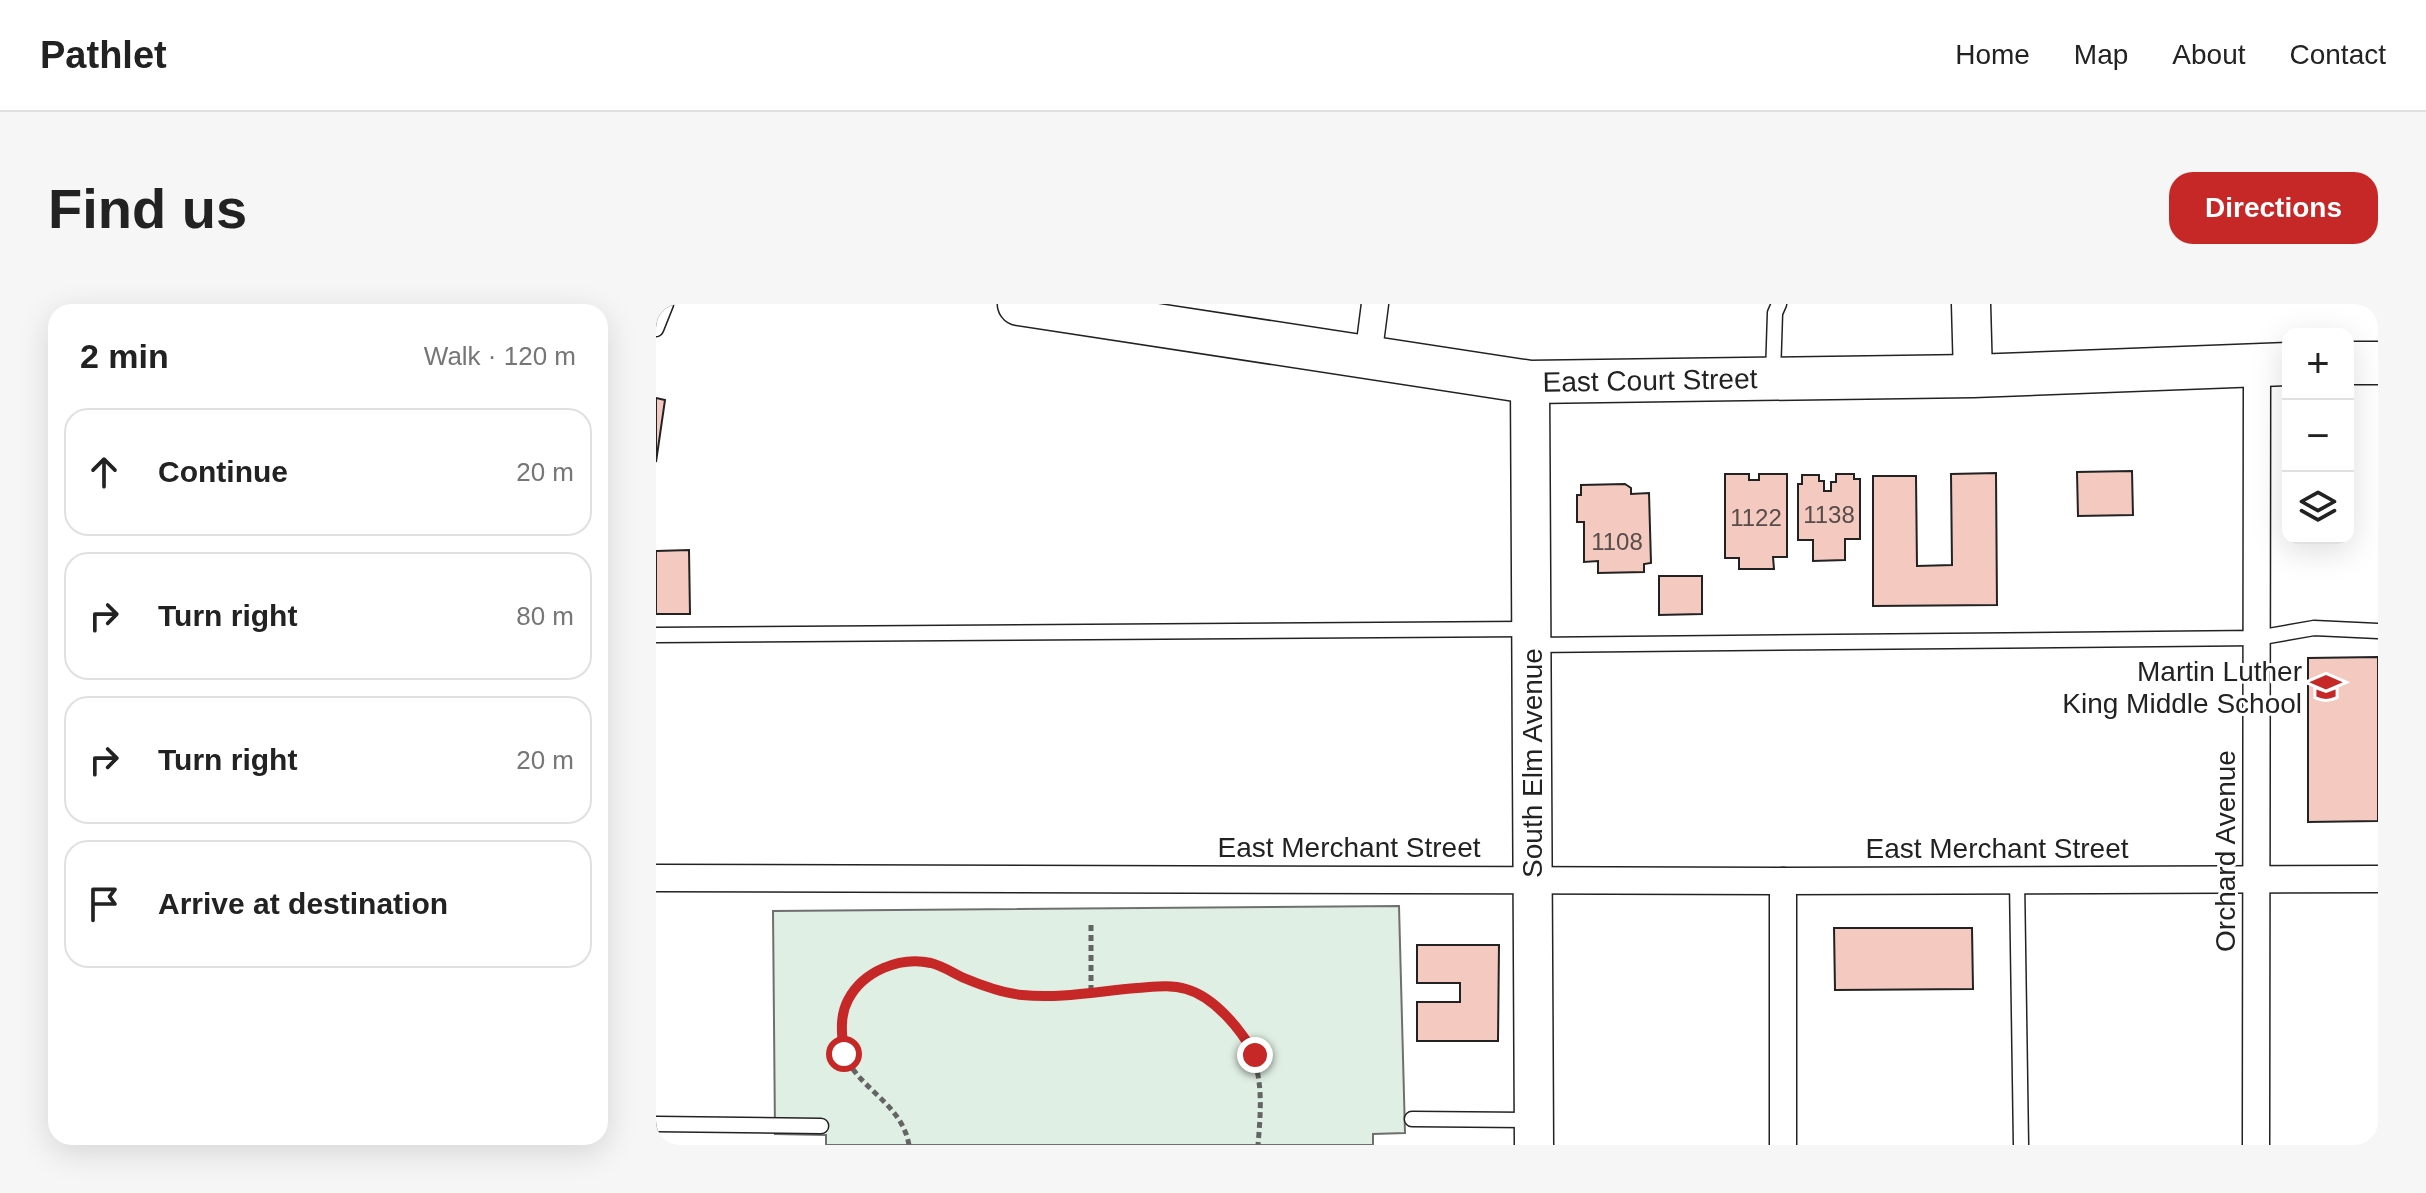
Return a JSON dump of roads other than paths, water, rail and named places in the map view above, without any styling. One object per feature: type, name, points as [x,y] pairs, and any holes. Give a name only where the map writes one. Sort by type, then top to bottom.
[{"type":"main road","name":"East Court Street","points":[[1019,304],[1093,310],[1368,358],[1530,382],[1973,376],[2273,364]]},
{"type":"main road","points":[[2354,363],[2378,363]]},
{"type":"street","points":[[1368,358],[1375,304]]},
{"type":"street","points":[[1971,304],[1973,376]]},
{"type":"street","name":"Orchard Avenue","points":[[2256,1145],[2257,638],[2273,364]]},
{"type":"street","name":"South Elm Avenue","points":[[1530,382],[1534,1132]]},
{"type":"street","name":"East Merchant Street","points":[[656,878],[2378,879]]},
{"type":"street","points":[[1783,881],[1783,1145]]},
{"type":"lane","points":[[656,329],[666,304]]},
{"type":"lane","points":[[1773,379],[1775,313],[1779,304]]},
{"type":"lane","points":[[656,635],[2257,638],[2314,628],[2378,631]]},
{"type":"lane","points":[[2017,880],[2021,1145]]},
{"type":"lane","points":[[1412,1119],[1534,1132]]},
{"type":"lane","points":[[656,1124],[821,1126]]},
{"type":"place","name":"Martin Luther King Middle School","points":[[2326,687]]}]
